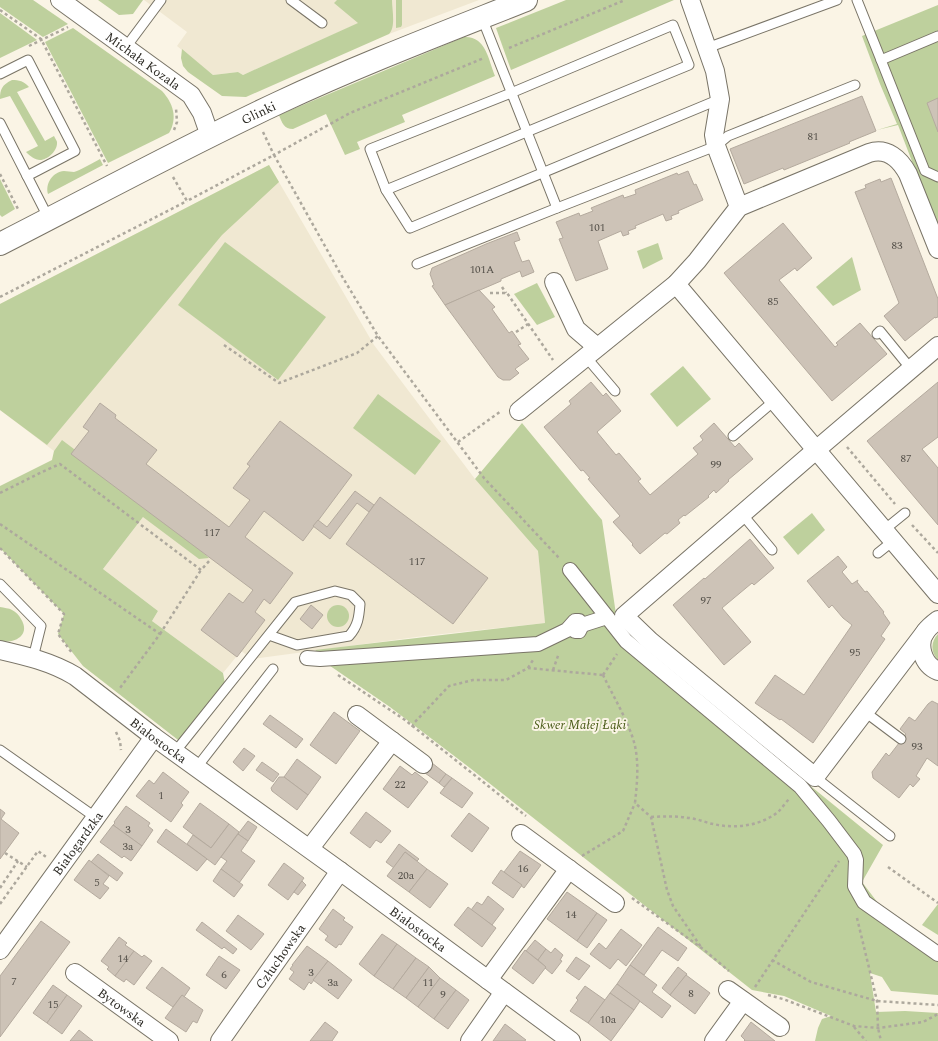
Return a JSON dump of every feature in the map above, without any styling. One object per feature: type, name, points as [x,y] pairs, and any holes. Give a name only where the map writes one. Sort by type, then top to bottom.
[{"type":"street","name":"Michała Kozala","points":[[60,0],[191,95],[202,113],[210,136]]},
{"type":"street","name":"Glinki","points":[[0,244],[210,136],[254,115],[350,71],[526,0]]},
{"type":"street","points":[[692,0],[706,48],[715,71],[720,100],[714,135],[716,146],[739,207]]},
{"type":"street","points":[[511,411],[591,352],[676,284],[697,261],[739,207],[874,152],[885,152],[895,157],[906,169],[938,249]]},
{"type":"street","points":[[554,282],[576,328],[591,352]]},
{"type":"street","points":[[676,284],[938,594]]},
{"type":"street","points":[[932,626],[921,649],[865,712],[816,777],[650,641],[624,616],[938,346]]},
{"type":"street","points":[[570,570],[626,641],[800,786],[854,854],[856,860],[855,886],[864,902],[938,954]]},
{"type":"street","points":[[307,658],[320,659],[538,644],[576,625],[607,617]]},
{"type":"street","name":"Białostocka","points":[[0,650],[33,658],[64,669],[75,676],[154,737],[310,848],[571,1041]]},
{"type":"street","points":[[916,655],[938,671]]},
{"type":"street","points":[[356,715],[423,764]]},
{"type":"street","name":"Białogardzka","points":[[0,950],[154,737]]},
{"type":"street","points":[[310,848],[392,741]]},
{"type":"street","points":[[521,834],[574,864],[621,899]]},
{"type":"street","points":[[488,980],[574,864]]},
{"type":"street","name":"Człuchowska","points":[[220,1041],[340,871]]},
{"type":"street","name":"Bytowska","points":[[75,973],[169,1041]]},
{"type":"street","points":[[728,990],[747,995],[780,1027]]},
{"type":"street","points":[[470,1041],[504,992]]},
{"type":"street","points":[[714,1041],[747,995]]},
{"type":"lane","points":[[126,47],[161,0]]},
{"type":"lane","points":[[291,0],[322,23]]},
{"type":"lane","points":[[706,48],[837,0]]},
{"type":"lane","points":[[857,0],[925,171],[938,177]]},
{"type":"lane","points":[[482,18],[557,208]]},
{"type":"lane","points":[[386,190],[689,65],[673,25],[511,93],[370,149],[386,190],[410,228],[720,100]]},
{"type":"lane","points":[[881,60],[938,36]]},
{"type":"lane","points":[[0,74],[28,60],[75,151],[27,176]]},
{"type":"lane","points":[[417,264],[716,146],[728,136],[855,84]]},
{"type":"lane","points":[[0,123],[49,219]]},
{"type":"lane","points":[[880,331],[911,369]]},
{"type":"lane","points":[[591,352],[615,391]]},
{"type":"lane","points":[[733,436],[774,401]]},
{"type":"lane","points":[[878,553],[888,536],[905,513]]},
{"type":"lane","points":[[742,514],[772,550]]},
{"type":"lane","points":[[0,584],[41,626],[33,658]]},
{"type":"lane","points":[[175,752],[268,635],[295,602],[335,591],[351,595],[360,604],[359,621],[355,630],[349,636],[297,645],[268,635]]},
{"type":"lane","points":[[197,767],[273,669]]},
{"type":"lane","points":[[865,712],[901,740]]},
{"type":"lane","points":[[0,750],[96,817]]},
{"type":"lane","points":[[816,777],[890,836]]},
{"type":"path","points":[[0,297],[187,201],[350,113],[625,0]]},
{"type":"path","points":[[0,10],[41,39],[107,166]]},
{"type":"path","points":[[27,46],[73,24],[81,15]]},
{"type":"path","points":[[254,115],[274,155],[378,336],[484,478],[570,570]]},
{"type":"path","points":[[170,173],[187,201]]},
{"type":"path","points":[[0,174],[18,211]]},
{"type":"path","points":[[502,287],[557,366]]},
{"type":"path","points":[[490,293],[506,293]]},
{"type":"path","points":[[516,332],[528,324]]},
{"type":"path","points":[[224,345],[279,383],[357,353],[378,336]]},
{"type":"path","points":[[458,442],[511,411]]},
{"type":"path","points":[[843,442],[896,505]]},
{"type":"path","points":[[0,494],[60,464],[202,570]]},
{"type":"path","points":[[0,524],[160,634]]},
{"type":"path","points":[[912,525],[938,553]]},
{"type":"path","points":[[117,693],[160,634],[202,570],[211,559]]},
{"type":"path","points":[[603,675],[626,641]]},
{"type":"path","points":[[412,727],[448,686],[473,680],[506,680],[528,668],[603,675]]},
{"type":"path","points":[[337,675],[405,720],[530,819]]},
{"type":"path","points":[[574,864],[623,831],[635,802],[638,775],[635,746],[628,727],[603,675]]},
{"type":"path","points":[[112,727],[120,741],[122,753]]},
{"type":"path","points":[[651,816],[677,816],[712,824],[731,826],[757,823],[778,811],[800,786]]},
{"type":"path","points":[[635,802],[651,816],[667,890],[673,906],[703,949]]},
{"type":"path","points":[[0,904],[38,851],[50,859]]},
{"type":"path","points":[[5,853],[26,867]]},
{"type":"path","points":[[842,862],[842,856],[747,995],[783,999],[854,1026],[878,1028],[924,1022],[938,1014]]},
{"type":"path","points":[[0,888],[18,861]]},
{"type":"path","points":[[888,867],[938,903]]},
{"type":"path","points":[[621,899],[703,949],[730,972]]},
{"type":"path","points":[[856,915],[877,1001],[878,1028],[881,1041]]},
{"type":"path","points":[[772,960],[811,982],[877,1001],[938,1005]]},
{"type":"path","points":[[854,1026],[866,1041]]},
{"type":"shaded area","points":[[144,0],[479,0],[389,34],[359,23],[243,75],[238,72],[213,75],[177,46],[187,32]]},
{"type":"shaded area","points":[[269,165],[374,345],[475,479],[538,551],[545,623],[424,636],[253,659],[241,651],[223,673],[152,621],[158,611],[103,569],[143,517],[62,441],[54,451],[0,410],[0,304]]},
{"type":"green space","points":[[0,0],[33,0],[68,24],[43,37],[0,7]]},
{"type":"green space","points":[[98,0],[143,0],[133,14],[119,15]]},
{"type":"green space","points":[[337,0],[392,0],[393,23],[391,31],[389,34],[246,97],[222,96],[188,72],[183,66],[181,58],[182,49],[213,75],[238,72],[243,75],[358,23],[334,3]]},
{"type":"green space","points":[[396,0],[402,0],[402,25],[401,27],[396,28]]},
{"type":"green space","points":[[566,0],[674,0],[511,70],[496,28]]},
{"type":"green space","points":[[938,5],[938,229],[898,125],[877,130],[897,124],[862,36]]},
{"type":"green space","points":[[0,13],[37,40],[0,58]]},
{"type":"green space","points":[[73,28],[162,91],[169,101],[174,116],[169,133],[108,163],[45,42]]},
{"type":"green space","points":[[464,37],[477,40],[482,44],[495,76],[402,115],[405,122],[357,142],[360,149],[345,155],[326,114],[293,129],[285,127],[281,121],[279,115]]},
{"type":"green space","points":[[12,80],[21,81],[29,87],[17,92],[45,141],[54,136],[57,141],[54,151],[43,160],[36,159],[26,152],[38,146],[10,96],[0,99],[2,88]]},
{"type":"green space","points":[[100,159],[103,165],[48,194],[47,190],[49,182],[56,173],[64,171],[74,172]]},
{"type":"green space","points":[[269,165],[279,182],[222,235],[47,445],[0,410],[0,304]]},
{"type":"green space","points":[[0,179],[15,209],[2,217],[0,215]]},
{"type":"green space","points":[[225,242],[326,317],[278,380],[178,305]]},
{"type":"green space","points":[[658,243],[663,259],[643,269],[637,251]]},
{"type":"green space","points":[[852,257],[861,290],[833,306],[816,287]]},
{"type":"green space","points":[[537,283],[555,317],[537,325],[514,294]]},
{"type":"green space","points":[[683,366],[711,399],[677,427],[650,394]]},
{"type":"green space","points":[[378,394],[441,441],[415,475],[353,428]]},
{"type":"green space","name":"Skwer Małej Łąki","points":[[522,423],[602,520],[617,621],[797,775],[883,845],[862,882],[906,940],[938,957],[938,995],[891,991],[882,977],[870,973],[876,1012],[905,1011],[938,1013],[938,1041],[815,1041],[822,1019],[831,1016],[784,996],[752,990],[470,768],[390,707],[320,659],[326,658],[315,650],[545,623],[538,551],[475,479]]},
{"type":"green space","points":[[62,440],[151,507],[209,558],[199,559],[143,517],[103,569],[158,611],[152,621],[223,673],[226,689],[182,743],[83,666],[58,634],[64,614],[0,548],[0,486],[52,460],[54,451]]},
{"type":"green space","points":[[812,513],[825,530],[798,555],[783,537]]},
{"type":"green space","points":[[334,605],[342,605],[349,612],[349,620],[342,627],[334,627],[327,620],[327,612]]},
{"type":"green space","points":[[0,607],[13,611],[18,615],[24,625],[23,634],[16,640],[6,642],[0,641]]},
{"type":"green space","points":[[938,634],[938,660],[935,657],[932,647]]},
{"type":"green space","points":[[938,904],[938,935],[922,925]]},
{"type":"building","points":[[862,96],[876,131],[784,170],[783,168],[744,184],[730,149]]},
{"type":"building","points":[[938,98],[938,132],[927,103]]},
{"type":"building","points":[[688,171],[703,200],[678,211],[679,213],[671,216],[672,219],[666,221],[663,214],[635,226],[636,228],[628,231],[629,234],[623,236],[621,231],[598,241],[608,269],[576,281],[559,239],[563,238],[556,222],[579,213],[580,216],[593,211],[591,208],[623,195],[624,198],[636,194],[635,190],[677,173],[678,175]]},
{"type":"building","points":[[891,178],[938,299],[938,317],[935,317],[905,341],[884,316],[899,303],[855,192],[866,188],[865,185],[880,179],[881,182]]},
{"type":"building","points":[[783,223],[812,258],[797,271],[795,268],[779,280],[835,347],[838,345],[836,343],[860,323],[887,354],[832,401],[724,273]]},
{"type":"building","points":[[517,232],[520,240],[514,242],[522,262],[529,260],[534,272],[522,277],[520,271],[501,279],[501,281],[445,305],[432,286],[434,285],[430,274],[432,268]]},
{"type":"building","points":[[479,290],[495,307],[492,309],[509,333],[512,331],[521,344],[518,345],[529,359],[515,369],[519,373],[510,380],[503,380],[498,377],[445,305]]},
{"type":"building","points":[[591,382],[603,396],[606,393],[621,411],[597,432],[616,455],[619,453],[641,479],[638,481],[650,495],[698,454],[693,448],[703,440],[700,436],[714,423],[735,447],[739,443],[753,459],[728,480],[729,481],[716,493],[714,490],[708,496],[709,497],[678,520],[680,523],[667,534],[665,533],[640,554],[613,522],[620,516],[588,479],[590,478],[583,470],[581,471],[544,427],[571,404],[569,401]]},
{"type":"building","points":[[938,382],[938,437],[922,449],[938,468],[938,525],[867,441]]},
{"type":"building","points":[[100,403],[116,415],[115,418],[157,450],[146,464],[229,527],[250,500],[233,488],[250,466],[247,464],[280,421],[352,475],[303,541],[264,511],[245,537],[293,573],[270,604],[264,599],[255,612],[265,620],[237,657],[201,630],[229,593],[243,603],[253,590],[71,454],[89,431],[83,427]]},
{"type":"building","points":[[355,491],[374,505],[369,512],[357,503],[330,539],[313,526],[318,520],[327,527]]},
{"type":"building","points":[[380,497],[488,578],[453,624],[346,544]]},
{"type":"building","points":[[750,539],[774,568],[754,585],[752,583],[722,608],[751,642],[724,665],[673,605]]},
{"type":"building","points":[[838,556],[847,567],[842,572],[852,584],[858,580],[857,582],[865,592],[867,591],[884,612],[883,613],[890,623],[881,636],[885,639],[813,743],[781,719],[780,720],[755,703],[775,675],[804,695],[852,625],[843,618],[832,605],[829,608],[807,581]]},
{"type":"building","points":[[311,605],[323,615],[312,629],[300,619]]},
{"type":"building","points":[[932,701],[938,704],[938,766],[927,758],[916,776],[920,779],[913,787],[910,784],[899,798],[873,778],[872,772],[886,753],[889,756],[906,734],[900,729],[909,717],[915,721]]},
{"type":"building","points":[[334,712],[360,731],[336,764],[310,745]]},
{"type":"building","points":[[270,715],[303,739],[296,748],[263,724]]},
{"type":"building","points":[[244,748],[255,756],[243,771],[233,762]]},
{"type":"building","points":[[297,759],[321,777],[308,795],[284,777]]},
{"type":"building","points":[[262,762],[279,774],[273,782],[256,770]]},
{"type":"building","points":[[432,763],[446,774],[439,783],[425,773]]},
{"type":"building","points":[[400,766],[412,775],[415,772],[428,782],[408,808],[383,789]]},
{"type":"building","points":[[163,772],[189,792],[181,803],[183,805],[171,822],[136,796],[149,780],[154,784]]},
{"type":"building","points":[[446,774],[452,778],[444,787],[439,783]]},
{"type":"building","points":[[279,777],[284,777],[308,795],[297,810],[272,791],[271,788]]},
{"type":"building","points":[[452,778],[473,793],[462,808],[440,793]]},
{"type":"building","points":[[200,803],[229,824],[211,848],[183,827]]},
{"type":"building","points":[[126,806],[150,823],[148,826],[153,830],[142,846],[113,825]]},
{"type":"building","points":[[0,809],[5,813],[1,819],[19,833],[0,859]]},
{"type":"building","points":[[366,812],[391,831],[381,843],[376,840],[370,848],[350,833]]},
{"type":"building","points":[[469,813],[489,828],[472,852],[451,836]]},
{"type":"building","points":[[248,821],[257,827],[248,841],[238,834]]},
{"type":"building","points":[[229,824],[239,832],[215,865],[187,844],[193,835],[211,848]]},
{"type":"building","points":[[113,825],[142,846],[131,861],[124,856],[122,858],[100,842]]},
{"type":"building","points":[[166,829],[207,859],[197,871],[157,842]]},
{"type":"building","points":[[238,834],[248,841],[241,851],[255,861],[239,883],[221,869],[227,861],[221,857]]},
{"type":"building","points":[[399,844],[419,859],[417,861],[405,852],[394,868],[386,862]]},
{"type":"building","points":[[520,851],[541,865],[524,888],[504,872]]},
{"type":"building","points":[[405,852],[427,869],[409,892],[387,876]]},
{"type":"building","points":[[98,854],[123,873],[117,881],[91,862]]},
{"type":"building","points":[[89,860],[109,876],[103,884],[109,888],[100,899],[74,880]]},
{"type":"building","points":[[284,863],[304,878],[288,900],[268,885]]},
{"type":"building","points":[[221,869],[243,885],[234,897],[213,881]]},
{"type":"building","points":[[427,869],[448,884],[430,908],[409,892]]},
{"type":"building","points":[[501,870],[522,885],[513,898],[492,883]]},
{"type":"building","points":[[302,881],[306,885],[298,895],[294,892]]},
{"type":"building","points":[[567,892],[597,913],[577,941],[547,919]]},
{"type":"building","points":[[488,896],[504,909],[492,925],[471,910],[477,902],[482,905]]},
{"type":"building","points":[[468,907],[496,928],[482,947],[454,925]]},
{"type":"building","points":[[333,909],[345,918],[343,920],[353,927],[341,945],[339,944],[336,948],[325,940],[328,936],[319,929]]},
{"type":"building","points":[[597,913],[607,920],[587,948],[577,941]]},
{"type":"building","points":[[238,915],[264,934],[251,950],[226,931]]},
{"type":"building","points":[[41,921],[70,942],[0,1037],[0,976]]},
{"type":"building","points":[[202,922],[237,949],[233,954],[224,947],[222,949],[196,930]]},
{"type":"building","points":[[658,927],[687,948],[678,961],[662,950],[644,975],[630,965]]},
{"type":"building","points":[[621,929],[642,945],[626,966],[618,959],[610,969],[590,954],[599,943],[606,949]]},
{"type":"building","points":[[382,934],[397,944],[374,976],[359,964]]},
{"type":"building","points":[[119,937],[127,943],[125,945],[134,951],[115,976],[107,969],[109,967],[101,961]]},
{"type":"building","points":[[535,940],[546,949],[538,960],[526,951]]},
{"type":"building","points":[[397,944],[416,958],[393,989],[374,976]]},
{"type":"building","points":[[307,946],[328,961],[311,984],[309,982],[304,990],[289,979],[294,972],[290,969],[292,965]]},
{"type":"building","points":[[555,948],[563,955],[560,960],[562,961],[552,974],[538,960],[546,949],[551,953]]},
{"type":"building","points":[[525,950],[546,967],[533,984],[512,968]]},
{"type":"building","points":[[134,951],[142,957],[144,955],[152,961],[134,985],[126,979],[124,982],[115,976]]},
{"type":"building","points":[[219,956],[240,970],[226,989],[206,975]]},
{"type":"building","points":[[576,957],[590,966],[579,980],[566,971]]},
{"type":"building","points":[[416,958],[429,967],[406,998],[393,989]]},
{"type":"building","points":[[328,961],[352,980],[338,999],[313,980]]},
{"type":"building","points":[[630,965],[657,985],[652,992],[671,1006],[662,1018],[617,984]]},
{"type":"building","points":[[162,967],[190,988],[184,997],[182,995],[173,1007],[146,988]]},
{"type":"building","points":[[429,967],[440,978],[418,1007],[406,998]]},
{"type":"building","points":[[678,967],[687,974],[670,995],[662,988]]},
{"type":"building","points":[[686,975],[710,993],[695,1014],[670,995]]},
{"type":"building","points":[[440,978],[456,990],[434,1019],[418,1007]]},
{"type":"building","points":[[617,984],[640,1001],[634,1010],[610,993]]},
{"type":"building","points":[[53,985],[67,995],[47,1023],[33,1013]]},
{"type":"building","points":[[585,986],[605,1000],[588,1023],[570,1011],[578,1000],[576,998]]},
{"type":"building","points":[[456,990],[469,1000],[448,1029],[434,1019]]},
{"type":"building","points":[[610,993],[634,1010],[611,1041],[588,1023]]},
{"type":"building","points":[[67,995],[82,1006],[62,1034],[47,1023]]},
{"type":"building","points":[[182,995],[203,1010],[197,1023],[193,1021],[186,1032],[165,1018]]},
{"type":"building","points":[[325,1022],[338,1032],[332,1041],[310,1041]]},
{"type":"building","points":[[751,1022],[775,1041],[744,1041],[745,1040],[741,1036]]},
{"type":"building","points":[[505,1024],[526,1040],[493,1041]]},
{"type":"building","points":[[79,1030],[93,1041],[70,1041]]}]
